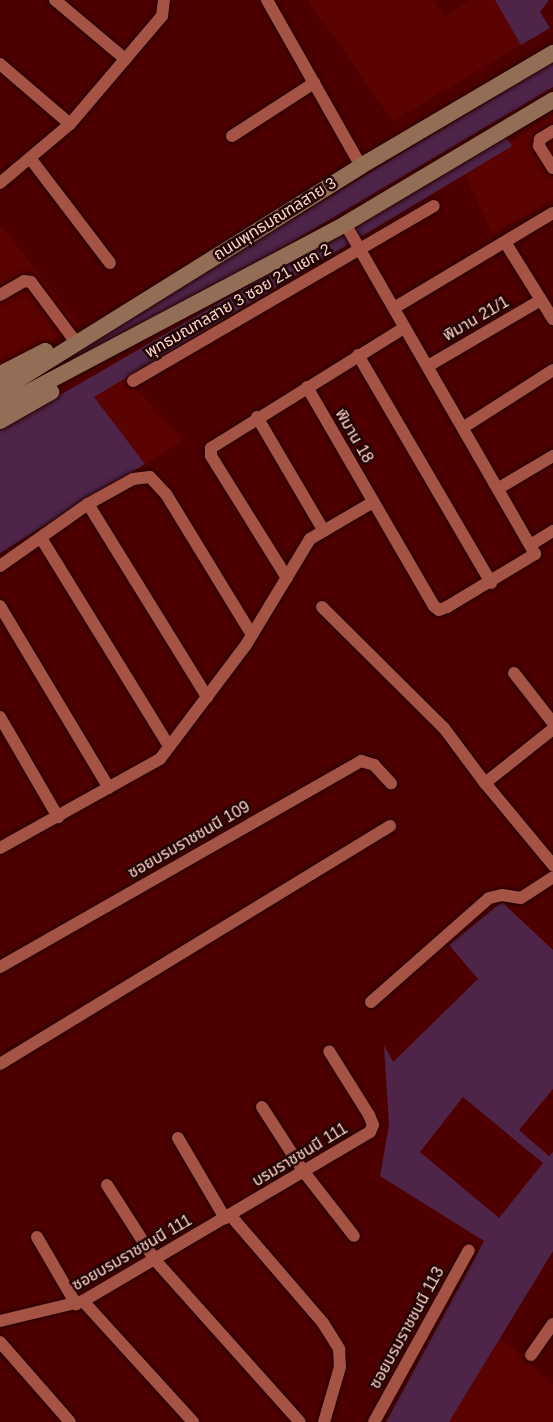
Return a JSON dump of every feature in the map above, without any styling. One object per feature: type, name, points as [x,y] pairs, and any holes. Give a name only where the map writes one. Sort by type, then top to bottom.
[{"type":"main road","name":"ถนนพุทธมณฑลสาย 3","points":[[2,393],[126,310],[361,166],[553,53]]},
{"type":"main road","name":"ถนนพุทธมณฑลสาย 3","points":[[2,393],[141,336],[345,224],[553,100]]},
{"type":"main road","points":[[2,393],[72,337],[126,310]]},
{"type":"main road","points":[[0,421],[141,336]]},
{"type":"street","points":[[55,0],[125,59]]},
{"type":"street","points":[[0,183],[70,124],[162,16],[164,0]]},
{"type":"street","points":[[267,0],[361,166]]},
{"type":"street","points":[[0,64],[70,124]]},
{"type":"street","points":[[232,136],[314,83]]},
{"type":"street","points":[[553,131],[540,139],[539,146],[553,168]]},
{"type":"street","points":[[30,158],[110,263]]},
{"type":"street","name":"พุทธมณฑลสาย 3 ซอย 21 แยก 2","points":[[133,381],[434,206]]},
{"type":"street","points":[[394,308],[553,213]]},
{"type":"street","points":[[345,224],[536,551],[532,557],[491,582],[358,355]]},
{"type":"street","points":[[505,242],[553,319]]},
{"type":"street","points":[[0,295],[24,281],[31,282],[72,337]]},
{"type":"street","name":"พิมาน 21/1","points":[[428,366],[541,300]]},
{"type":"street","points":[[287,578],[211,456],[217,443],[404,328]]},
{"type":"street","points":[[464,427],[553,370]]},
{"type":"street","name":"พิมาน 18","points":[[307,387],[439,610],[491,582]]},
{"type":"street","points":[[257,417],[324,531]]},
{"type":"street","points":[[499,488],[553,456]]},
{"type":"street","points":[[0,566],[88,504],[133,478],[150,477],[166,494],[252,635]]},
{"type":"street","points":[[0,848],[160,759],[252,635],[310,539],[373,502]]},
{"type":"street","points":[[88,504],[207,697]]},
{"type":"street","points":[[532,544],[553,531]]},
{"type":"street","points":[[41,538],[169,746]]},
{"type":"street","points":[[0,606],[109,788]]},
{"type":"street","points":[[322,607],[444,728],[485,783],[553,865]]},
{"type":"street","points":[[514,673],[553,723]]},
{"type":"street","points":[[0,717],[58,817]]},
{"type":"street","points":[[485,783],[553,729]]},
{"type":"street","name":"ซอยบรมราชชนนี 109","points":[[0,967],[361,761],[374,765],[391,783]]},
{"type":"street","points":[[0,1064],[390,826]]},
{"type":"street","points":[[371,1002],[489,898],[502,895],[520,897],[553,877]]},
{"type":"street","name":"บรมราชชนนี 111","points":[[232,1215],[361,1138],[373,1125],[329,1051]]},
{"type":"street","points":[[262,1107],[304,1172],[354,1236]]},
{"type":"street","points":[[178,1138],[232,1215],[323,1323],[339,1349],[340,1366],[324,1422]]},
{"type":"street","points":[[107,1185],[155,1260],[300,1422]]},
{"type":"street","name":"ซอยบรมราชชนนี 111","points":[[0,1321],[79,1302],[232,1215]]},
{"type":"street","points":[[37,1237],[79,1302],[193,1422]]},
{"type":"street","name":"ซอยบรมราชชนนี 113","points":[[374,1422],[469,1250]]},
{"type":"street","points":[[531,1355],[553,1324]]},
{"type":"street","points":[[0,1342],[70,1422]]},
{"type":"shaded area","points":[[308,0],[435,0],[444,17],[471,0],[495,0],[521,45],[393,121]]},
{"type":"shaded area","points":[[495,0],[549,0],[540,12],[550,28],[521,45]]},
{"type":"shaded area","points":[[553,62],[553,87],[201,296],[77,362],[70,353]]},
{"type":"shaded area","points":[[553,115],[553,199],[493,234],[463,171]]},
{"type":"shaded area","points":[[505,136],[512,146],[94,397],[145,464],[0,553],[0,430]]},
{"type":"shaded area","points":[[0,225],[79,324],[0,371]]},
{"type":"shaded area","points":[[125,377],[183,440],[145,464],[94,397]]},
{"type":"shaded area","points":[[502,902],[553,950],[553,1089],[519,1130],[549,1156],[553,1152],[553,1251],[449,1422],[386,1422],[484,1241],[380,1176],[389,1125],[384,1045],[393,1062],[478,979],[449,945]],"holes":[[[463,1097],[543,1163],[499,1218],[420,1152]]]},
{"type":"shaded area","points":[[501,1338],[553,1385],[553,1422],[449,1422]]}]
